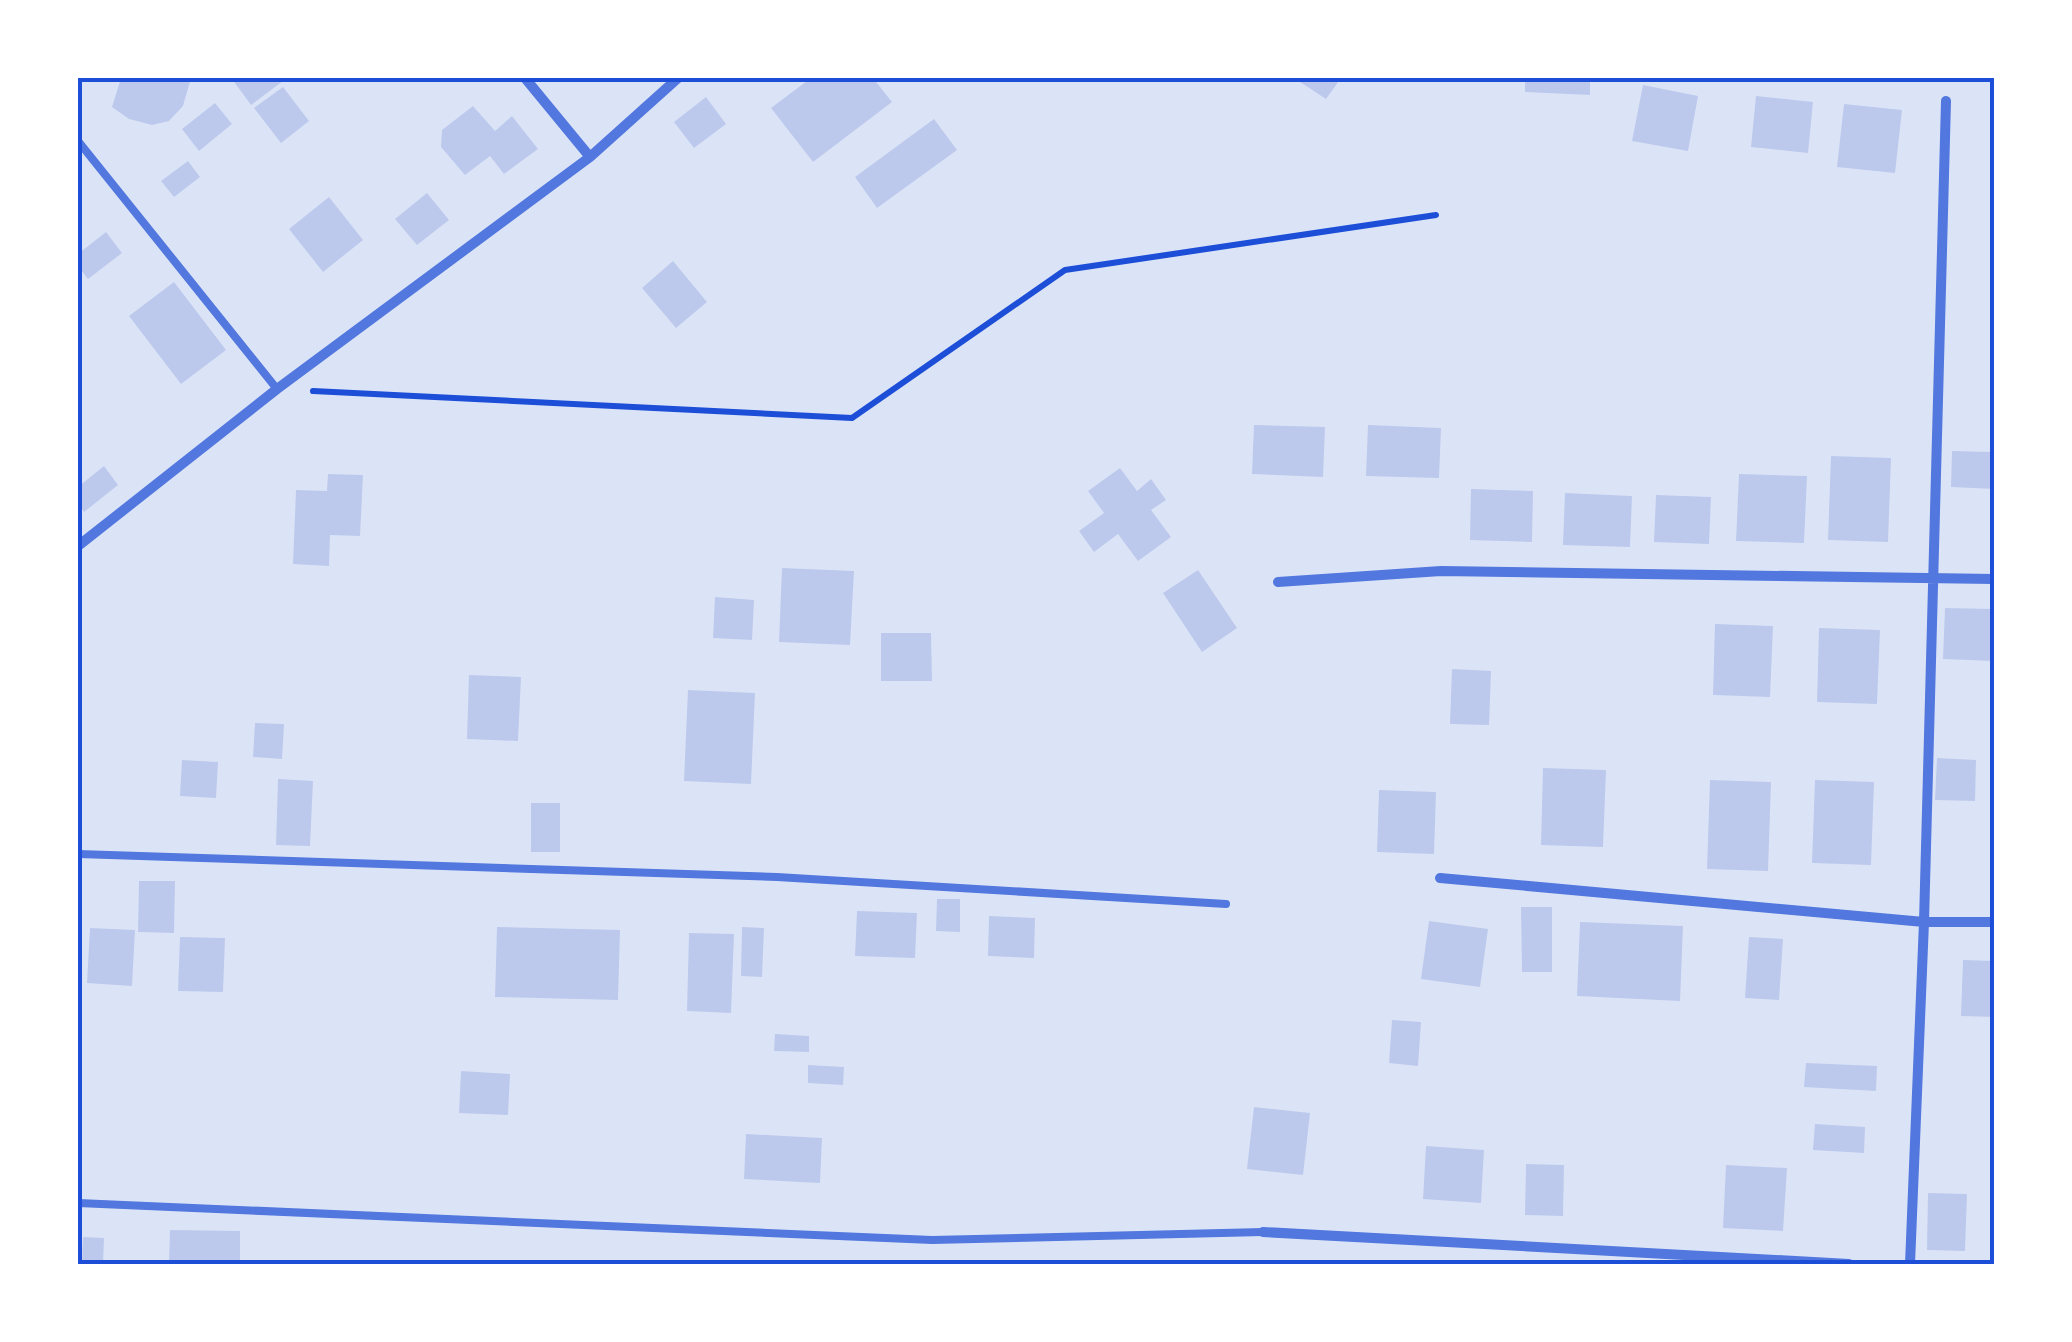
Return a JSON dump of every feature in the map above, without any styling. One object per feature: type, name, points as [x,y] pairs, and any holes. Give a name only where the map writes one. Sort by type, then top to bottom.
[{"type":"street","points":[[525,78],[590,157]]},
{"type":"street","points":[[78,546],[277,389],[590,157],[678,78]]},
{"type":"street","points":[[1910,1264],[1924,922],[1946,101]]},
{"type":"street","points":[[1278,582],[1441,571],[1994,579]]},
{"type":"street","points":[[1440,878],[1924,922],[1994,922]]},
{"type":"street","points":[[1263,1232],[1848,1264]]},
{"type":"lane","points":[[78,140],[277,389]]},
{"type":"lane","points":[[78,854],[777,878],[1226,904]]},
{"type":"lane","points":[[78,1203],[932,1240],[1263,1232]]},
{"type":"path","points":[[277,389],[852,418],[1065,270],[1436,215]]},
{"type":"shaded area","points":[[78,78],[1994,78],[1994,1264],[78,1264]]},
{"type":"building","points":[[121,78],[191,78],[183,106],[169,121],[152,125],[129,119],[112,107]]},
{"type":"building","points":[[811,78],[873,78],[892,102],[813,162],[771,108]]},
{"type":"building","points":[[1294,78],[1341,78],[1326,99]]},
{"type":"building","points":[[1525,78],[1590,78],[1590,95],[1525,92]]},
{"type":"building","points":[[232,79],[283,81],[251,105]]},
{"type":"building","points":[[1643,85],[1698,96],[1688,151],[1632,141]]},
{"type":"building","points":[[283,87],[309,121],[281,143],[254,108]]},
{"type":"building","points":[[1756,96],[1813,102],[1808,153],[1751,147]]},
{"type":"building","points":[[706,97],[726,124],[694,148],[674,122]]},
{"type":"building","points":[[215,103],[232,124],[199,151],[182,129]]},
{"type":"building","points":[[1844,104],[1902,110],[1895,173],[1837,167]]},
{"type":"building","points":[[473,106],[495,131],[512,116],[538,149],[504,174],[490,156],[465,175],[441,147],[442,130]]},
{"type":"building","points":[[934,119],[957,150],[877,208],[855,177]]},
{"type":"building","points":[[188,161],[200,177],[174,197],[161,181]]},
{"type":"building","points":[[427,193],[449,220],[417,245],[395,219]]},
{"type":"building","points":[[329,197],[363,240],[323,272],[289,229]]},
{"type":"building","points":[[106,232],[122,253],[88,279],[78,266],[78,254]]},
{"type":"building","points":[[673,261],[707,302],[676,328],[642,288]]},
{"type":"building","points":[[174,282],[226,350],[181,384],[129,316]]},
{"type":"building","points":[[1254,425],[1325,427],[1323,477],[1252,474]]},
{"type":"building","points":[[1368,425],[1441,428],[1439,478],[1366,476]]},
{"type":"building","points":[[1952,451],[1994,452],[1994,489],[1951,487]]},
{"type":"building","points":[[1831,456],[1891,458],[1888,542],[1828,540]]},
{"type":"building","points":[[104,466],[118,485],[84,512],[78,503],[78,487]]},
{"type":"building","points":[[1120,468],[1137,491],[1151,479],[1166,500],[1151,510],[1171,537],[1138,561],[1118,534],[1094,552],[1079,531],[1104,513],[1088,491]]},
{"type":"building","points":[[328,474],[363,475],[360,536],[330,535],[329,566],[293,564],[296,490],[327,491]]},
{"type":"building","points":[[1739,474],[1807,476],[1804,543],[1736,541]]},
{"type":"building","points":[[1471,489],[1533,491],[1532,542],[1470,540]]},
{"type":"building","points":[[1565,493],[1632,496],[1630,547],[1563,545]]},
{"type":"building","points":[[1656,495],[1711,497],[1709,544],[1654,542]]},
{"type":"building","points":[[782,568],[854,571],[850,645],[779,642]]},
{"type":"building","points":[[1198,570],[1237,628],[1202,652],[1163,593]]},
{"type":"building","points":[[715,597],[754,600],[752,640],[713,638]]},
{"type":"building","points":[[1945,608],[1994,609],[1994,661],[1943,659]]},
{"type":"building","points":[[1715,624],[1773,626],[1770,697],[1713,695]]},
{"type":"building","points":[[1819,628],[1880,630],[1877,704],[1817,702]]},
{"type":"building","points":[[881,633],[931,633],[932,681],[881,681]]},
{"type":"building","points":[[1452,669],[1491,671],[1489,725],[1450,724]]},
{"type":"building","points":[[469,675],[521,677],[518,741],[467,739]]},
{"type":"building","points":[[688,690],[755,693],[751,784],[684,781]]},
{"type":"building","points":[[255,723],[284,724],[282,759],[253,757]]},
{"type":"building","points":[[1937,758],[1976,760],[1975,801],[1935,800]]},
{"type":"building","points":[[182,760],[218,762],[216,798],[180,796]]},
{"type":"building","points":[[1543,768],[1606,770],[1603,847],[1541,845]]},
{"type":"building","points":[[278,779],[313,781],[310,846],[276,845]]},
{"type":"building","points":[[1710,780],[1771,782],[1768,871],[1707,869]]},
{"type":"building","points":[[1815,780],[1874,782],[1871,865],[1812,863]]},
{"type":"building","points":[[1379,790],[1436,792],[1434,854],[1377,852]]},
{"type":"building","points":[[531,803],[560,803],[560,852],[531,852]]},
{"type":"building","points":[[139,881],[175,881],[174,933],[138,932]]},
{"type":"building","points":[[937,899],[960,899],[960,932],[936,931]]},
{"type":"building","points":[[1521,907],[1552,907],[1552,972],[1522,972]]},
{"type":"building","points":[[857,911],[917,913],[915,958],[855,956]]},
{"type":"building","points":[[989,916],[1035,918],[1034,958],[988,956]]},
{"type":"building","points":[[1429,921],[1488,929],[1480,987],[1421,979]]},
{"type":"building","points":[[1580,922],[1683,926],[1680,1001],[1577,996]]},
{"type":"building","points":[[497,927],[620,930],[618,1000],[495,997]]},
{"type":"building","points":[[742,927],[764,928],[762,977],[741,976]]},
{"type":"building","points":[[90,928],[135,930],[132,986],[87,983]]},
{"type":"building","points":[[689,933],[734,934],[731,1013],[687,1011]]},
{"type":"building","points":[[180,937],[225,938],[223,992],[178,991]]},
{"type":"building","points":[[1749,937],[1783,939],[1779,1000],[1745,998]]},
{"type":"building","points":[[1963,960],[1994,961],[1994,1017],[1961,1016]]},
{"type":"building","points":[[1392,1020],[1421,1022],[1418,1066],[1389,1063]]},
{"type":"building","points":[[775,1034],[809,1036],[809,1052],[774,1051]]},
{"type":"building","points":[[1806,1063],[1877,1066],[1876,1091],[1804,1087]]},
{"type":"building","points":[[808,1065],[844,1067],[843,1085],[808,1083]]},
{"type":"building","points":[[461,1071],[510,1074],[508,1115],[459,1113]]},
{"type":"building","points":[[1254,1107],[1310,1113],[1303,1175],[1247,1169]]},
{"type":"building","points":[[1815,1124],[1865,1127],[1864,1153],[1813,1150]]},
{"type":"building","points":[[746,1134],[822,1138],[820,1183],[744,1179]]},
{"type":"building","points":[[1426,1146],[1484,1150],[1481,1203],[1423,1199]]},
{"type":"building","points":[[1526,1164],[1564,1165],[1563,1216],[1525,1215]]},
{"type":"building","points":[[1726,1165],[1787,1168],[1783,1231],[1723,1228]]},
{"type":"building","points":[[1928,1193],[1967,1194],[1965,1251],[1927,1250]]},
{"type":"building","points":[[170,1230],[240,1231],[240,1264],[169,1264]]},
{"type":"building","points":[[83,1237],[104,1238],[103,1264],[82,1264]]}]
